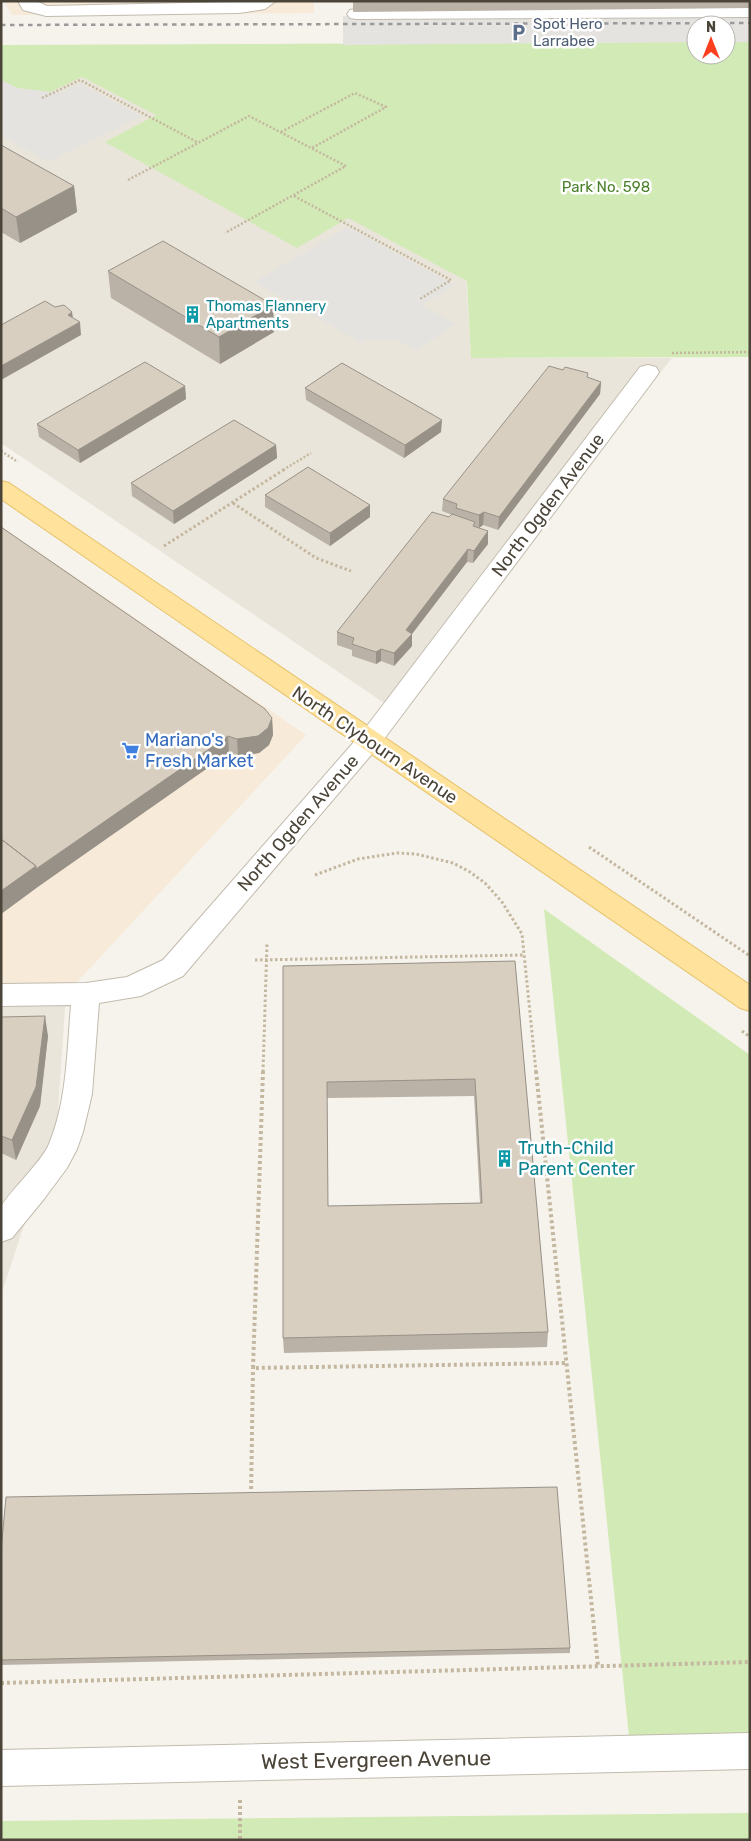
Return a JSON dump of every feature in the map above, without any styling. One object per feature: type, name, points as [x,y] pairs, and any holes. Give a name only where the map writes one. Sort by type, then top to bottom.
[{"type":"main road","name":"North Clybourn Avenue","points":[[1,488],[750,1000]]},
{"type":"street","points":[[27,1],[29,6],[46,11],[239,8],[259,5],[267,1]]},
{"type":"street","points":[[356,14],[750,12]]},
{"type":"street","name":"North Ogden Avenue","points":[[1,995],[86,994],[131,988],[172,968],[369,741],[648,372]]},
{"type":"street","points":[[1,1229],[38,1183],[62,1149],[74,1111],[86,994]]},
{"type":"street","name":"West Evergreen Avenue","points":[[1,1768],[750,1751]]},
{"type":"path","points":[[42,98],[80,80],[198,143]]},
{"type":"path","points":[[281,132],[355,92],[386,107],[312,148]]},
{"type":"path","points":[[128,180],[249,116],[346,166],[225,233]]},
{"type":"path","points":[[293,195],[452,280],[420,299]]},
{"type":"path","points":[[665,353],[750,352]]},
{"type":"path","points":[[164,546],[311,454]]},
{"type":"path","points":[[233,503],[316,558],[351,571]]},
{"type":"path","points":[[315,875],[357,859],[403,852],[443,858],[474,874],[499,898],[522,934],[598,1666]]},
{"type":"path","points":[[251,1498],[253,1368],[268,943]]},
{"type":"path","points":[[255,960],[524,955]]},
{"type":"path","points":[[253,1368],[566,1363]]},
{"type":"path","points":[[1,1683],[750,1662]]},
{"type":"path","points":[[240,1795],[240,1840]]},
{"type":"shaded area","points":[[4,1],[314,1],[314,13],[12,15]]},
{"type":"shaded area","name":"Spot Hero Larrabee","points":[[750,14],[750,42],[736,42],[736,15],[686,15],[686,42],[343,45],[343,16]]},
{"type":"shaded area","points":[[453,44],[471,358],[672,358],[393,709],[1,443],[1,45]]},
{"type":"shaded area","points":[[1,80],[17,88],[59,93],[79,83],[142,116],[49,162],[1,136]]},
{"type":"shaded area","points":[[348,227],[455,285],[421,306],[456,324],[416,350],[399,341],[368,339],[362,343],[254,282]]},
{"type":"shaded area","points":[[1,526],[306,735],[66,994],[1,995]]},
{"type":"shaded area","points":[[66,994],[57,1125],[1,1295],[1,995]]},
{"type":"green space","name":"Park No. 598","points":[[686,42],[686,65],[736,65],[736,42],[750,42],[750,357],[471,358],[467,281],[348,218],[297,248],[105,142],[156,115],[82,77],[50,92],[17,88],[1,80],[1,45]]},
{"type":"green space","points":[[544,909],[750,1055],[750,1734],[629,1737]]},
{"type":"green space","points":[[750,1813],[750,1840],[1,1840],[1,1821]]},
{"type":"building","points":[[1,145],[74,186],[16,217],[1,208]]},
{"type":"building","points":[[163,241],[273,305],[219,337],[108,271]]},
{"type":"building","points":[[45,301],[55,307],[64,305],[72,312],[68,315],[80,322],[1,366],[1,325]]},
{"type":"building","points":[[145,362],[185,386],[78,450],[37,424]]},
{"type":"building","points":[[342,363],[442,420],[405,445],[305,388]]},
{"type":"building","points":[[549,366],[563,370],[565,367],[588,373],[587,377],[601,382],[499,517],[484,512],[479,515],[456,508],[457,504],[443,499]]},
{"type":"building","points":[[234,420],[276,445],[173,511],[131,483]]},
{"type":"building","points":[[308,467],[370,505],[330,533],[265,495]]},
{"type":"building","points":[[432,512],[449,517],[452,514],[475,522],[473,526],[488,531],[474,551],[468,549],[406,630],[412,634],[394,653],[381,649],[376,652],[352,644],[354,638],[337,632]]},
{"type":"building","points":[[1,527],[265,709],[272,718],[268,728],[258,736],[237,739],[228,736],[36,869],[36,866],[1,839]]},
{"type":"building","points":[[1,839],[36,866],[1,891]]},
{"type":"building","name":"Truth-Child Parent Center","points":[[515,961],[548,1332],[283,1338],[283,966]],"holes":[[[475,1079],[482,1203],[328,1206],[327,1082]]]},
{"type":"building","points":[[45,1016],[36,1087],[12,1140],[1,1136],[1,1017]]},
{"type":"building","points":[[557,1487],[570,1648],[1,1660],[1,1551],[6,1497]]},
{"type":"railway","points":[[1,25],[750,23]]},
{"type":"place","name":"Spot Hero Larrabee","points":[[519,33]]},
{"type":"place","name":"Thomas Flannery Apartments","points":[[192,315]]},
{"type":"place","name":"Mariano's Fresh Market","points":[[131,750]]},
{"type":"place","name":"Truth-Child Parent Center","points":[[504,1158]]}]
